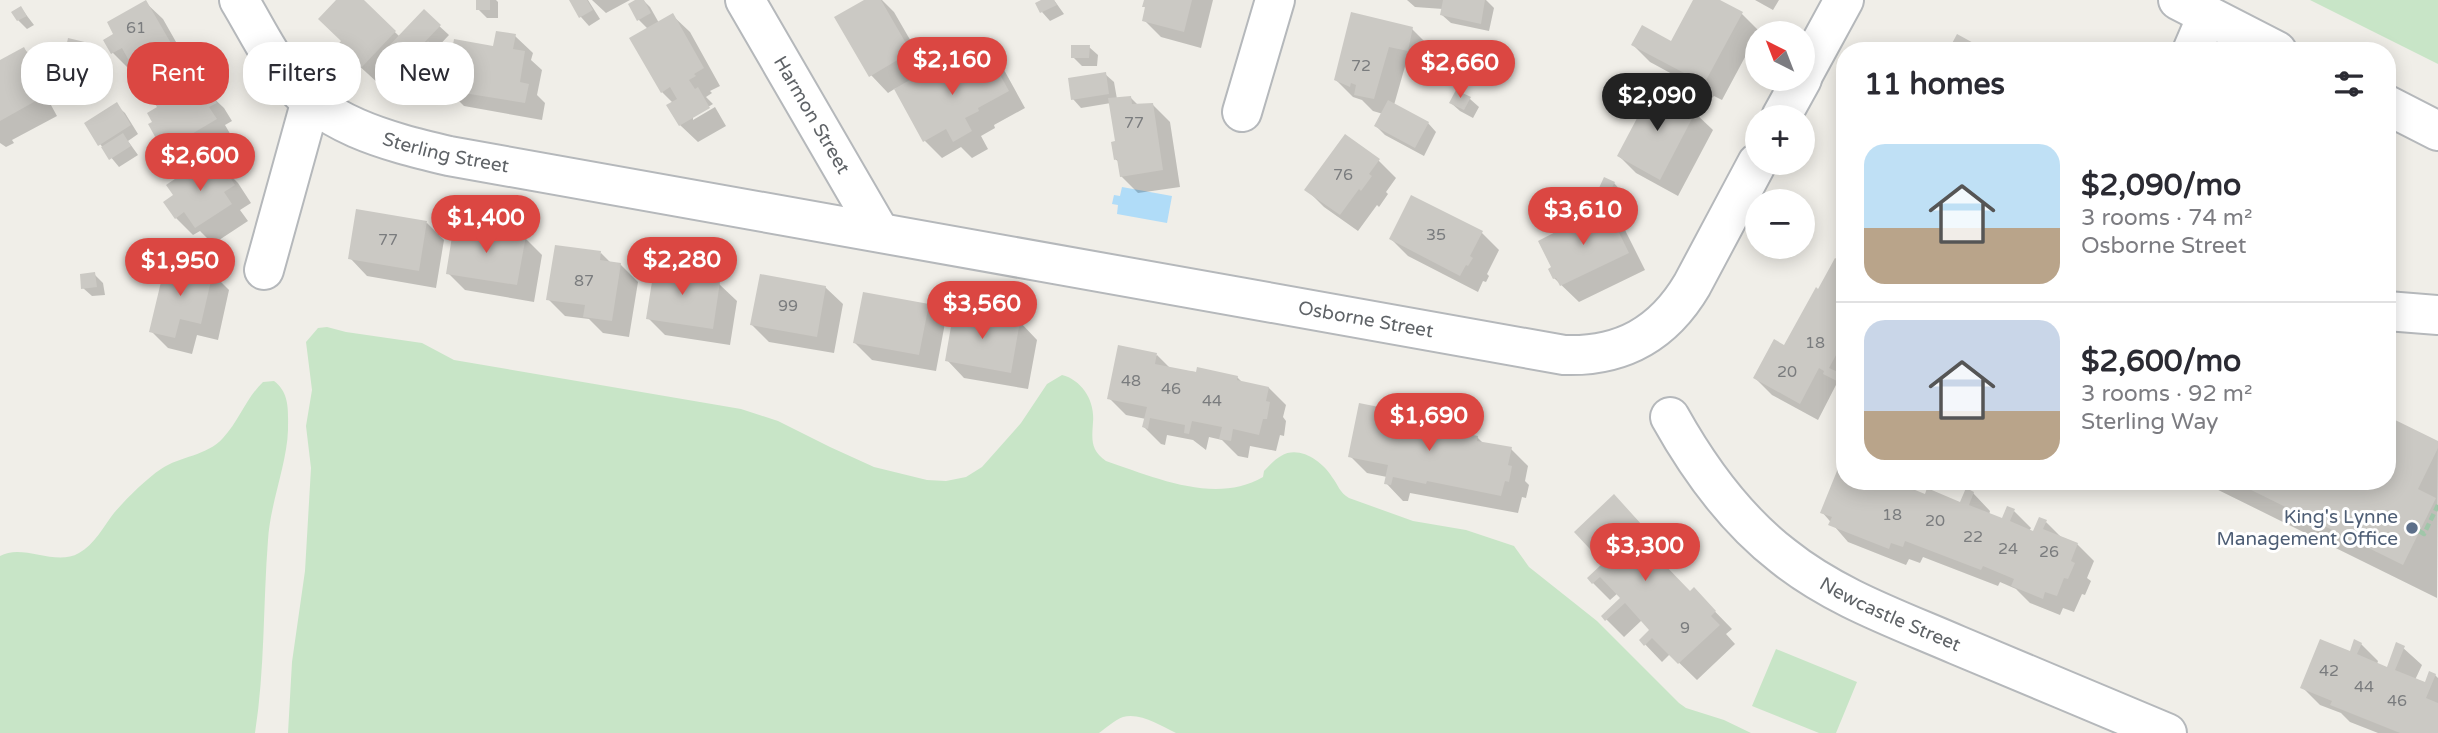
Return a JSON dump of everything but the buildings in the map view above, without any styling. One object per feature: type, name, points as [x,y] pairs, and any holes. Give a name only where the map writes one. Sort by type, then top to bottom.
[{"type":"street","name":"Sterling Street","points":[[239,0],[265,42]]},
{"type":"street","name":"Harmon Street","points":[[746,0],[879,231]]},
{"type":"street","points":[[1242,112],[1275,0]]},
{"type":"street","points":[[1815,54],[1844,0]]},
{"type":"street","points":[[2192,42],[2193,8],[2259,42]]},
{"type":"street","points":[[264,270],[310,105]]},
{"type":"street","name":"Sterling Street","points":[[318,105],[351,127],[394,143],[449,156],[879,231]]},
{"type":"street","points":[[2396,110],[2438,131]]},
{"type":"street","name":"Osborne Street","points":[[879,231],[1564,355],[1593,355],[1639,340],[1674,311],[1692,285],[1751,175]]},
{"type":"street","points":[[2396,312],[2438,315]]},
{"type":"street","name":"Newcastle Street","points":[[1670,417],[1694,458],[1723,497],[1764,541],[1800,569],[1867,607],[2167,733]]},
{"type":"path","points":[[2419,531],[2424,534],[2438,505]]},
{"type":"green space","points":[[2310,0],[2438,0],[2438,64]]},
{"type":"green space","points":[[327,327],[422,343],[454,360],[741,409],[778,421],[874,467],[927,480],[946,481],[966,477],[982,467],[1021,423],[1047,384],[1062,375],[1076,381],[1086,393],[1093,414],[1093,444],[1097,453],[1106,461],[1184,485],[1225,489],[1263,477],[1264,471],[1274,461],[1295,452],[1310,456],[1322,465],[1349,498],[1413,521],[1466,530],[1514,546],[1529,567],[1597,621],[1679,703],[1751,733],[1176,733],[1150,720],[1130,716],[1117,720],[1099,733],[288,733],[292,662],[305,571],[311,468],[306,426],[312,390],[306,342],[318,328]]},
{"type":"green space","points":[[274,381],[285,397],[288,430],[285,456],[269,526],[261,685],[255,733],[0,733],[0,556],[19,552],[60,558],[70,557],[84,550],[114,513],[155,473],[217,444],[229,431],[257,388],[263,382]]},
{"type":"green space","points":[[1776,649],[1857,682],[1836,733],[1819,733],[1752,706]]},
{"type":"water","points":[[1122,187],[1172,196],[1167,223],[1117,214],[1118,205],[1112,204],[1114,195],[1120,196]]},
{"type":"place","name":"King's Lynne Management Office","points":[[2412,528]]}]
